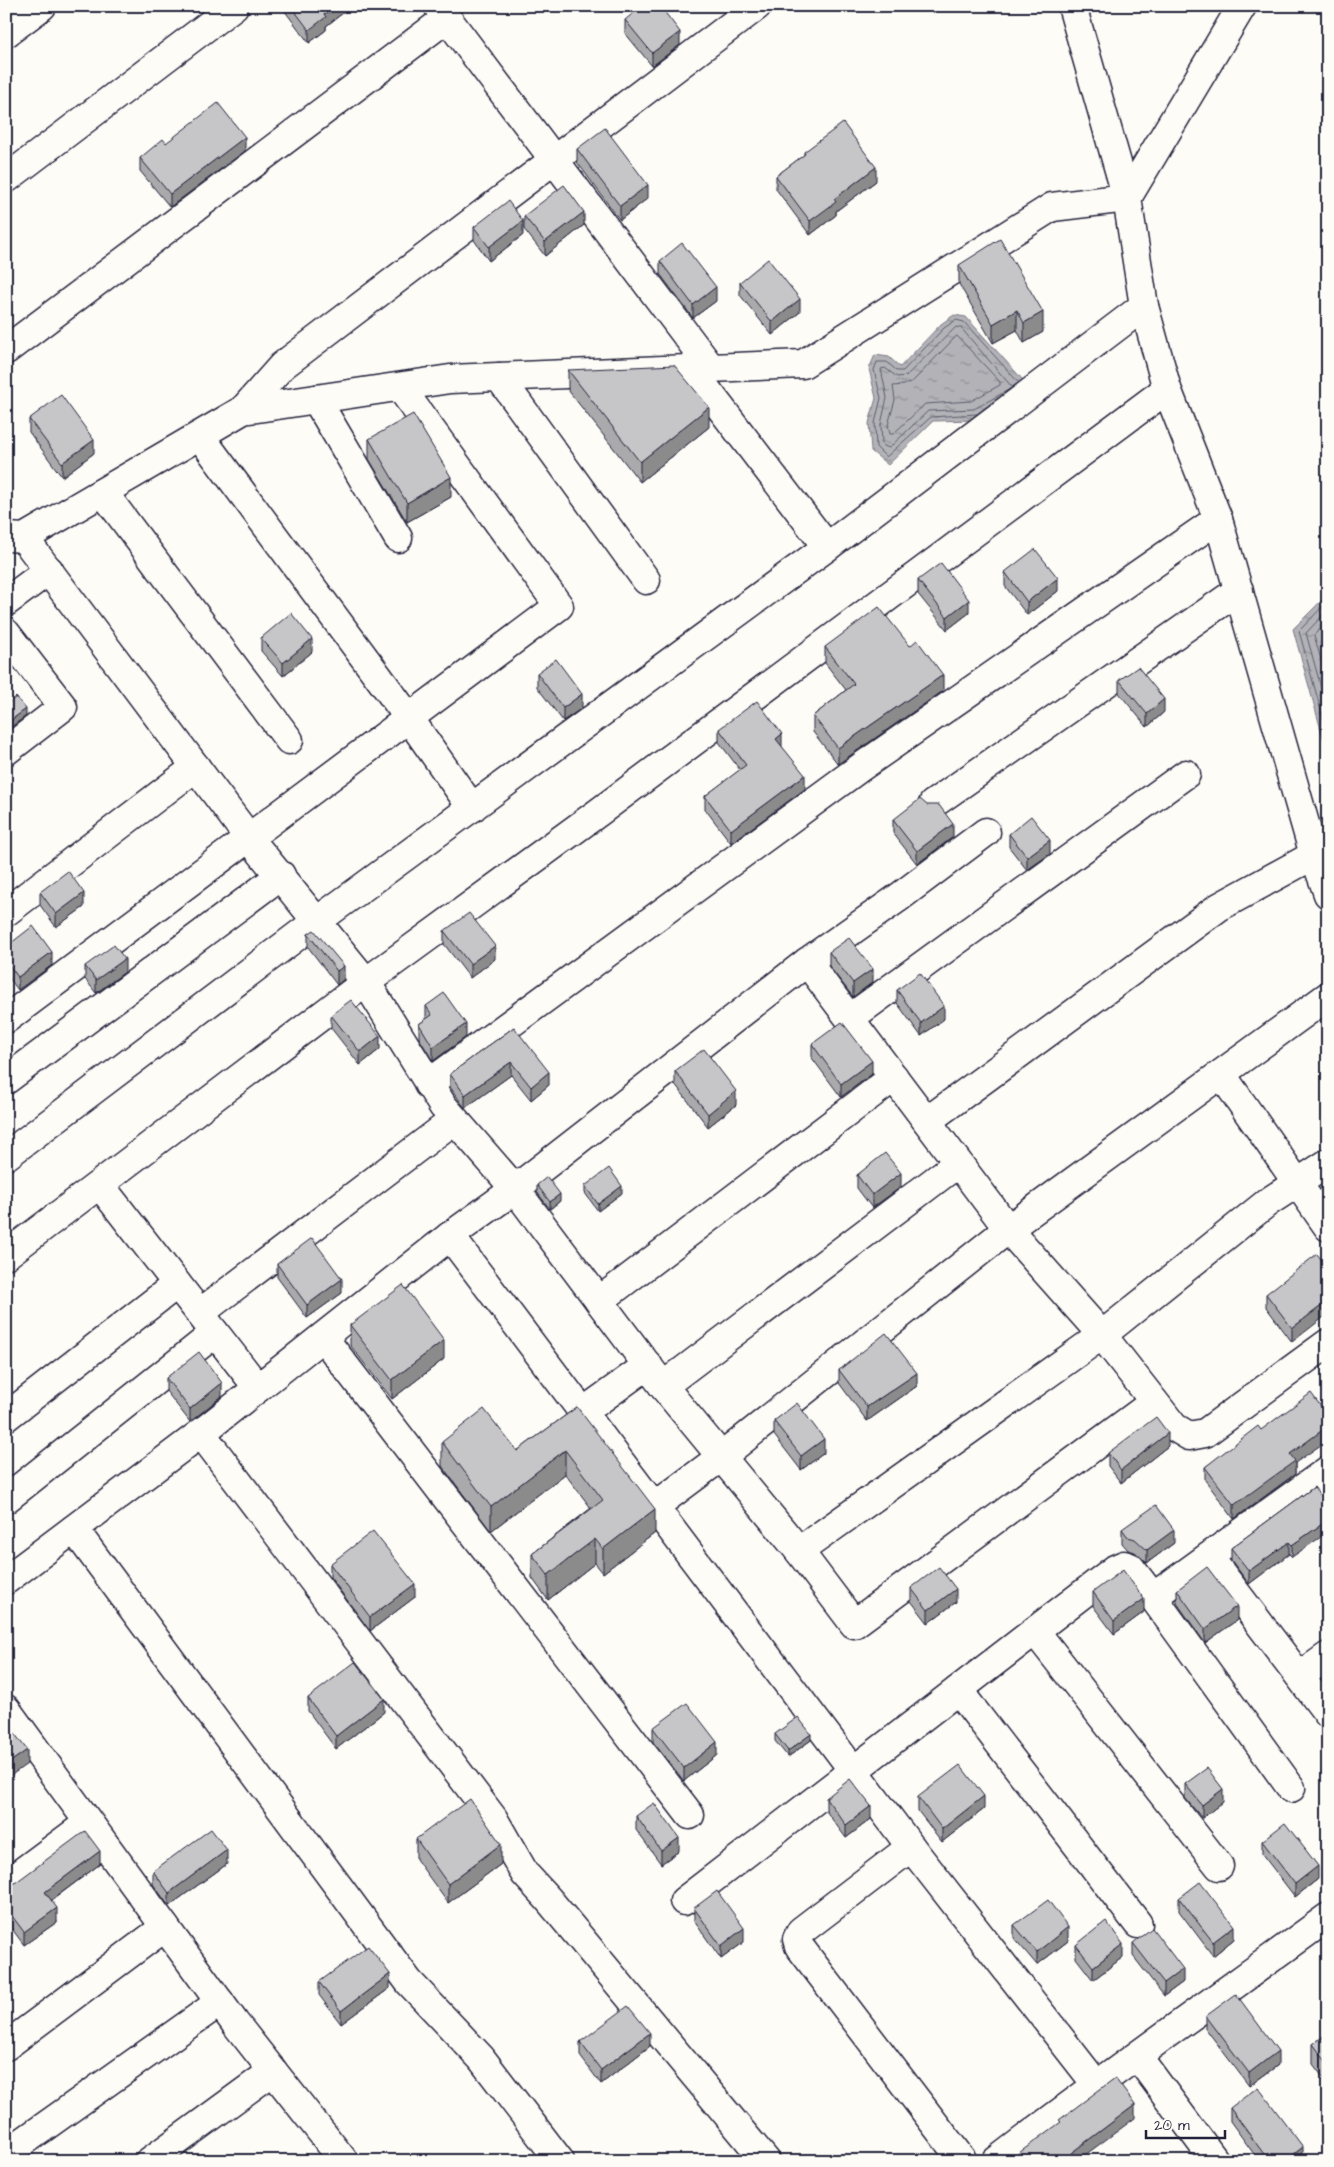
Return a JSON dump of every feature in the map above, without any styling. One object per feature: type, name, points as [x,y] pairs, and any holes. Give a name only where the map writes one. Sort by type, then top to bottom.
[{"type":"street","points":[[6,33],[42,6]]},
{"type":"street","points":[[6,179],[234,6]]},
{"type":"street","points":[[756,6],[282,366],[243,410],[103,492],[15,537],[49,570],[249,838],[281,875],[366,982],[428,1084],[454,1120],[515,1189],[656,1375],[799,1551],[854,1624],[1154,1402]]},
{"type":"street","points":[[1072,6],[1127,198],[1144,306],[1167,389],[1218,519],[1314,855],[1328,894]]},
{"type":"street","points":[[1127,198],[1242,6]]},
{"type":"street","points":[[6,350],[442,12],[554,160],[827,547]]},
{"type":"street","points":[[243,410],[450,379],[803,364],[1052,207],[1127,198]]},
{"type":"street","points":[[6,1156],[317,921],[827,547],[1144,306]]},
{"type":"street","points":[[499,377],[646,580]]},
{"type":"street","points":[[6,1019],[559,606],[400,386]]},
{"type":"street","points":[[6,1255],[366,982],[1167,389]]},
{"type":"street","points":[[316,399],[398,538]]},
{"type":"street","points":[[200,436],[409,718],[472,808]]},
{"type":"street","points":[[103,492],[289,740]]},
{"type":"street","points":[[428,1084],[860,767],[1218,519]]},
{"type":"street","points":[[6,602],[49,570]]},
{"type":"street","points":[[933,804],[1239,590]]},
{"type":"street","points":[[6,633],[64,707],[6,751]]},
{"type":"street","points":[[6,912],[196,767]]},
{"type":"street","points":[[850,1018],[1186,774]]},
{"type":"street","points":[[6,1580],[201,1433],[450,1236],[515,1189],[807,962],[898,898],[986,832]]},
{"type":"street","points":[[927,1121],[1219,907],[1314,855]]},
{"type":"street","points":[[6,1080],[281,875]]},
{"type":"street","points":[[807,962],[1008,1229],[1102,1335],[1174,1427],[1189,1436],[1205,1433],[1328,1343]]},
{"type":"street","points":[[654,1507],[721,1457],[1008,1229],[1328,996]]},
{"type":"street","points":[[1222,1075],[1328,1227]]},
{"type":"street","points":[[599,1300],[894,1078]]},
{"type":"street","points":[[6,1499],[207,1323],[454,1120]]},
{"type":"street","points":[[583,1412],[656,1375],[958,1163]]},
{"type":"street","points":[[799,1551],[1102,1335],[1268,1202],[1328,1163]]},
{"type":"street","points":[[100,1184],[258,1388]]},
{"type":"street","points":[[450,1236],[855,1770],[911,1847],[1096,2084]]},
{"type":"street","points":[[6,1417],[177,1284]]},
{"type":"street","points":[[323,1337],[690,1815]]},
{"type":"street","points":[[201,1433],[493,1818],[525,1874],[548,1899],[766,2161]]},
{"type":"street","points":[[1153,1597],[1328,1470]]},
{"type":"street","points":[[74,1529],[409,1982],[481,2058],[560,2161]]},
{"type":"street","points":[[1209,1557],[1328,1714]]},
{"type":"street","points":[[684,1901],[1115,1569],[1124,1566],[1130,1567],[1153,1597],[1291,1788]]},
{"type":"street","points":[[1035,1631],[1219,1866]]},
{"type":"street","points":[[1300,1676],[1328,1656]]},
{"type":"street","points":[[958,1690],[1138,1924]]},
{"type":"street","points":[[8,1716],[220,2002],[344,2161]]},
{"type":"street","points":[[6,1884],[88,1822]]},
{"type":"street","points":[[911,1847],[801,1931],[797,1939],[799,1946],[963,2161]]},
{"type":"street","points":[[996,2161],[1096,2084],[1138,2057],[1328,1917]]},
{"type":"street","points":[[6,2046],[165,1927]]},
{"type":"street","points":[[6,2154],[220,2002]]},
{"type":"street","points":[[1138,2057],[1215,2161]]},
{"type":"street","points":[[150,2161],[273,2071]]},
{"type":"water","points":[[954,315],[966,317],[1032,390],[977,420],[933,421],[888,465],[871,451],[869,423],[876,398],[869,369],[875,355],[889,357],[900,367],[941,324]]},
{"type":"water","points":[[1328,594],[1328,755],[1293,629]]},
{"type":"building","points":[[291,6],[335,6],[324,14],[326,17],[309,30]]},
{"type":"building","points":[[642,6],[660,6],[680,32],[652,53],[625,20]]},
{"type":"building","points":[[218,103],[245,137],[170,194],[140,158],[163,139],[166,143]]},
{"type":"building","points":[[843,123],[876,167],[834,199],[836,202],[810,221],[776,176]]},
{"type":"building","points":[[605,128],[648,185],[620,206],[577,149]]},
{"type":"building","points":[[564,185],[584,212],[545,242],[524,216]]},
{"type":"building","points":[[508,201],[523,221],[489,247],[474,227]]},
{"type":"building","points":[[1000,239],[1043,312],[1024,323],[1017,310],[993,324],[959,265]]},
{"type":"building","points":[[682,243],[716,287],[693,305],[660,261]]},
{"type":"building","points":[[768,259],[800,299],[772,322],[740,282]]},
{"type":"building","points":[[674,365],[709,407],[640,462],[568,370]]},
{"type":"building","points":[[61,395],[94,440],[62,463],[29,419]]},
{"type":"building","points":[[413,414],[451,477],[407,503],[369,439]]},
{"type":"building","points":[[1035,549],[1058,578],[1027,602],[1005,572]]},
{"type":"building","points":[[941,563],[969,600],[947,617],[918,580]]},
{"type":"building","points":[[879,607],[910,646],[917,640],[943,675],[838,748],[813,716],[854,684],[825,647]]},
{"type":"building","points":[[291,613],[312,639],[283,663],[261,638]]},
{"type":"building","points":[[556,659],[582,694],[563,708],[537,673]]},
{"type":"building","points":[[1138,667],[1164,699],[1147,714],[1119,680]]},
{"type":"building","points":[[16,697],[26,709],[7,723],[6,705]]},
{"type":"building","points":[[757,701],[782,734],[776,739],[805,775],[731,830],[705,796],[746,765],[719,729]]},
{"type":"building","points":[[920,799],[927,805],[939,805],[953,824],[917,851],[893,820]]},
{"type":"building","points":[[1031,816],[1050,840],[1027,857],[1009,834]]},
{"type":"building","points":[[68,871],[84,893],[56,914],[40,892]]},
{"type":"building","points":[[469,913],[495,946],[470,964],[444,931]]},
{"type":"building","points":[[33,926],[52,952],[18,977],[6,961],[6,947]]},
{"type":"building","points":[[314,930],[344,966],[337,971],[308,934]]},
{"type":"building","points":[[849,938],[873,969],[853,983],[829,952]]},
{"type":"building","points":[[114,945],[125,959],[96,980],[85,966]]},
{"type":"building","points":[[920,973],[944,1006],[921,1023],[897,990]]},
{"type":"building","points":[[444,993],[466,1024],[433,1047],[419,1024],[432,1015],[426,1006]]},
{"type":"building","points":[[351,1000],[380,1036],[360,1052],[331,1015]]},
{"type":"building","points":[[842,1022],[872,1061],[841,1084],[812,1044]]},
{"type":"building","points":[[514,1027],[549,1072],[531,1087],[511,1062],[465,1095],[450,1074]]},
{"type":"building","points":[[704,1049],[736,1091],[708,1114],[675,1071]]},
{"type":"building","points":[[885,1153],[901,1173],[872,1195],[857,1175]]},
{"type":"building","points":[[609,1168],[622,1186],[598,1204],[585,1186]]},
{"type":"building","points":[[547,1177],[560,1194],[550,1202],[537,1185]]},
{"type":"building","points":[[312,1238],[342,1279],[307,1305],[277,1264]]},
{"type":"building","points":[[1317,1254],[1328,1268],[1328,1301],[1292,1328],[1266,1294]]},
{"type":"building","points":[[403,1285],[444,1340],[392,1380],[350,1325]]},
{"type":"building","points":[[886,1333],[917,1373],[867,1407],[839,1370]]},
{"type":"building","points":[[199,1352],[222,1383],[190,1409],[166,1378]]},
{"type":"building","points":[[1311,1393],[1328,1416],[1328,1426],[1290,1454],[1295,1461],[1234,1505],[1205,1467],[1258,1426],[1261,1430]]},
{"type":"building","points":[[797,1403],[824,1439],[801,1456],[774,1421]]},
{"type":"building","points":[[577,1407],[655,1509],[603,1549],[595,1539],[548,1575],[532,1554],[603,1500],[565,1450],[491,1507],[442,1442],[484,1409],[517,1451]]},
{"type":"building","points":[[1156,1417],[1168,1433],[1121,1470],[1108,1453]]},
{"type":"building","points":[[1314,1487],[1328,1505],[1328,1520],[1292,1545],[1289,1542],[1249,1571],[1231,1548]]},
{"type":"building","points":[[1156,1505],[1174,1530],[1147,1550],[1135,1539],[1128,1537],[1122,1529]]},
{"type":"building","points":[[373,1531],[415,1584],[370,1617],[330,1564]]},
{"type":"building","points":[[939,1567],[956,1589],[928,1610],[911,1588]]},
{"type":"building","points":[[1207,1567],[1237,1606],[1205,1629],[1177,1590]]},
{"type":"building","points":[[1123,1570],[1144,1599],[1114,1621],[1093,1592]]},
{"type":"building","points":[[355,1662],[384,1699],[336,1736],[308,1698]]},
{"type":"building","points":[[687,1703],[717,1742],[684,1768],[653,1728]]},
{"type":"building","points":[[798,1717],[811,1734],[788,1751],[775,1734]]},
{"type":"building","points":[[6,1722],[27,1750],[6,1765]]},
{"type":"building","points":[[960,1765],[984,1796],[942,1829],[918,1797]]},
{"type":"building","points":[[1207,1768],[1223,1789],[1202,1805],[1185,1784]]},
{"type":"building","points":[[850,1779],[871,1806],[846,1825],[826,1798]]},
{"type":"building","points":[[470,1799],[501,1844],[448,1884],[416,1839]]},
{"type":"building","points":[[654,1803],[679,1838],[661,1851],[636,1816]]},
{"type":"building","points":[[1285,1823],[1318,1866],[1295,1884],[1262,1841]]},
{"type":"building","points":[[211,1829],[227,1850],[169,1893],[153,1871]]},
{"type":"building","points":[[85,1831],[100,1851],[45,1892],[57,1908],[24,1932],[6,1908],[6,1886],[15,1883]]},
{"type":"building","points":[[1200,1882],[1234,1926],[1213,1942],[1179,1898]]},
{"type":"building","points":[[717,1891],[744,1928],[721,1946],[694,1908]]},
{"type":"building","points":[[1048,1900],[1068,1927],[1037,1952],[1014,1925]]},
{"type":"building","points":[[1106,1921],[1123,1944],[1093,1967],[1076,1945]]},
{"type":"building","points":[[1152,1928],[1183,1969],[1164,1983],[1133,1943]]},
{"type":"building","points":[[368,1946],[390,1974],[341,2011],[319,1982]]},
{"type":"building","points":[[1236,1994],[1278,2051],[1249,2073],[1206,2016]]},
{"type":"building","points":[[628,2006],[650,2033],[601,2070],[580,2042]]},
{"type":"building","points":[[1328,2033],[1328,2064],[1313,2044]]},
{"type":"building","points":[[1115,2078],[1135,2105],[1071,2153],[1074,2157],[1071,2161],[1008,2161],[1061,2122],[1059,2120]]},
{"type":"building","points":[[1258,2087],[1303,2147],[1285,2161],[1269,2161],[1230,2108]]}]
